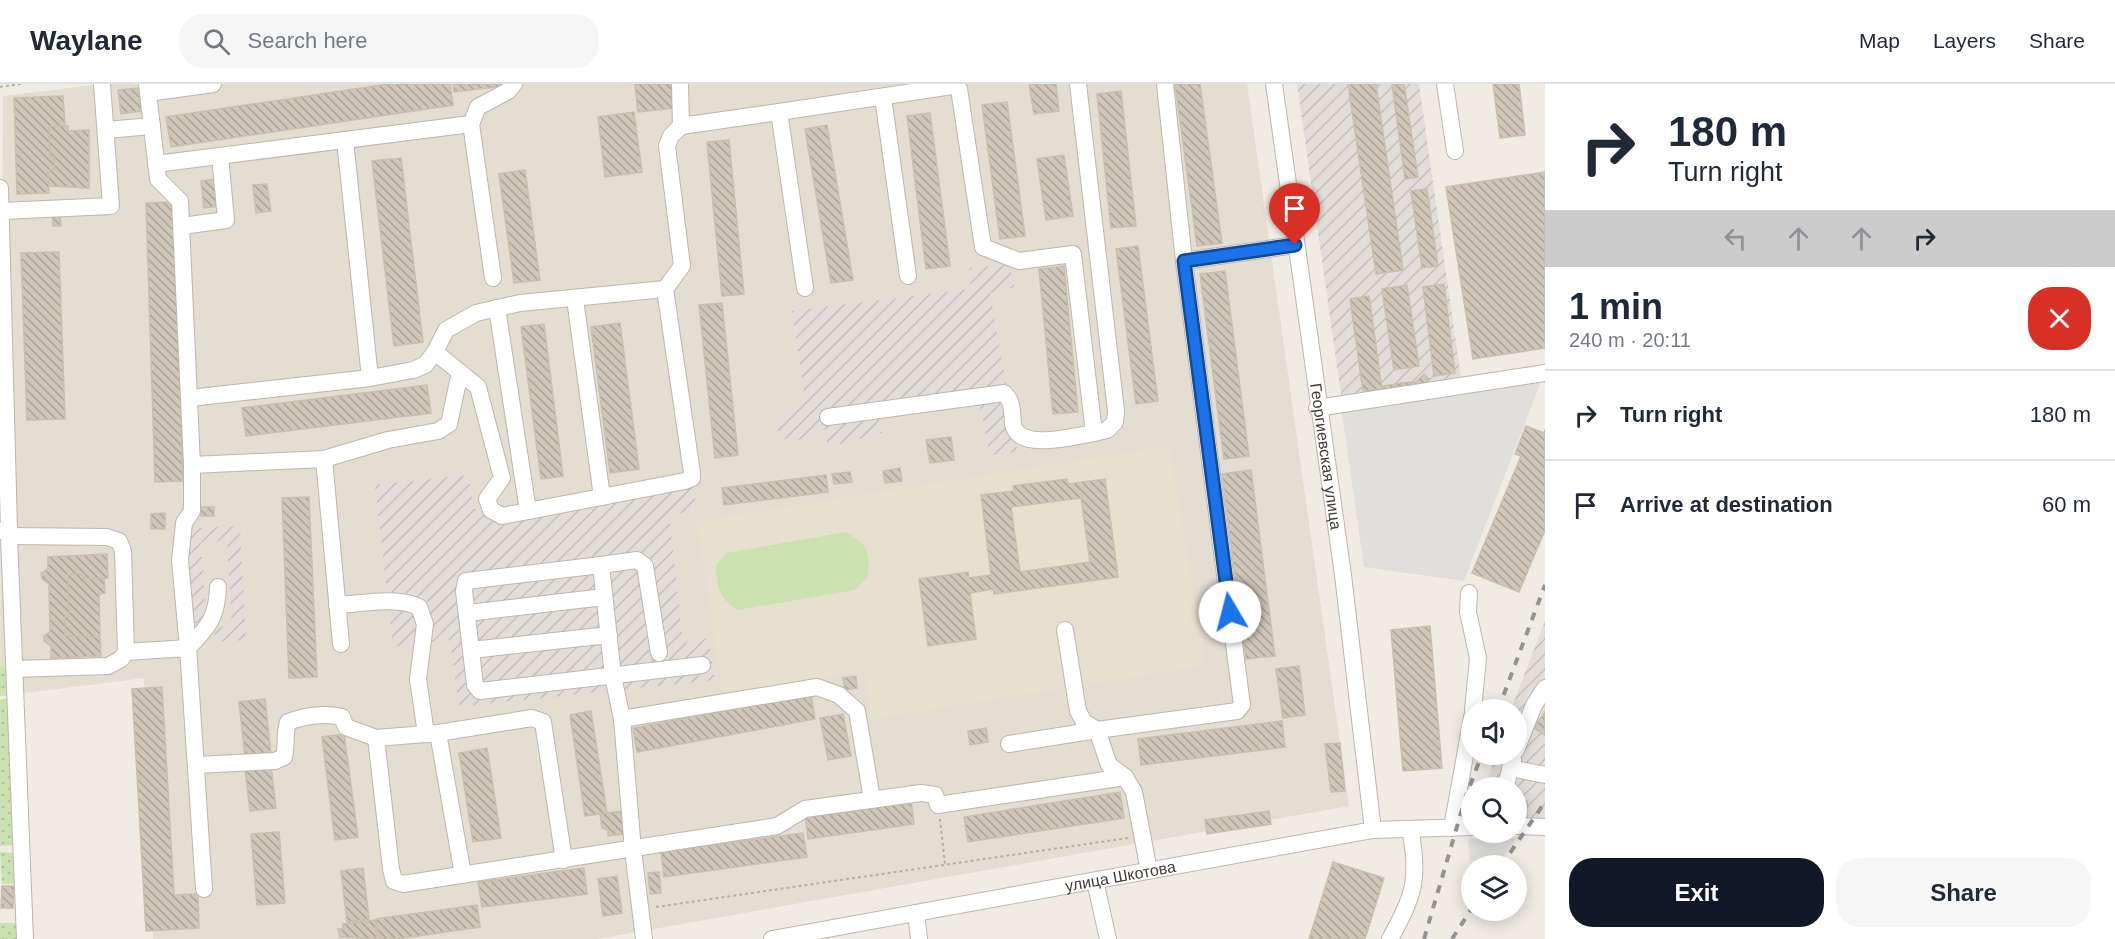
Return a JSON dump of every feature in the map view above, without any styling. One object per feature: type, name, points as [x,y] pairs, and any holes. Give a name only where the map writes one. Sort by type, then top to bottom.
[{"type":"street","points":[[2,211],[111,206],[102,84]]},
{"type":"street","points":[[204,889],[180,560],[184,523],[192,512],[190,398],[182,226],[180,201],[158,179],[147,89],[213,84]]},
{"type":"street","points":[[493,278],[471,124],[478,107],[508,91],[514,84]]},
{"type":"street","points":[[680,84],[681,126]]},
{"type":"street","points":[[828,417],[1004,393],[1010,398],[1014,428],[1026,440],[1042,441],[1094,434],[1107,430],[1115,422],[1116,411],[1078,84]]},
{"type":"street","points":[[1010,744],[1237,711],[1242,705],[1184,261],[1165,84]]},
{"type":"street","name":"Георгиевская улица","points":[[1274,84],[1317,408],[1342,575],[1372,830]]},
{"type":"street","points":[[1445,84],[1455,151]]},
{"type":"street","points":[[435,352],[478,387],[502,478],[487,499],[491,510],[502,516],[692,478],[665,289],[682,266],[667,146],[671,136],[681,126],[952,86],[959,90],[983,247],[1019,261],[1073,254],[1095,238]]},
{"type":"street","points":[[883,97],[908,276]]},
{"type":"street","points":[[779,112],[805,288]]},
{"type":"street","points":[[156,164],[471,124]]},
{"type":"street","points":[[106,130],[152,126]]},
{"type":"street","points":[[345,140],[370,378]]},
{"type":"street","points":[[182,226],[226,220],[220,156]]},
{"type":"street","points":[[0,188],[6,532],[15,669],[25,939]]},
{"type":"street","points":[[1184,261],[1295,245]]},
{"type":"street","points":[[1073,254],[1094,434]]},
{"type":"street","points":[[190,398],[370,378],[413,370],[425,365],[435,352],[446,330],[477,313],[497,308],[665,289]]},
{"type":"street","points":[[575,299],[602,497]]},
{"type":"street","points":[[497,308],[528,511]]},
{"type":"street","points":[[192,465],[324,459],[387,440],[438,431],[449,424],[460,372]]},
{"type":"street","points":[[1317,408],[1545,373]]},
{"type":"street","points":[[324,459],[340,644]]},
{"type":"street","points":[[6,532],[107,537],[118,541],[123,551],[126,652],[121,659],[108,666],[15,669]]},
{"type":"street","points":[[659,653],[645,566],[637,560],[466,582],[475,685],[480,691],[702,665]]},
{"type":"street","points":[[601,565],[613,675],[622,719],[633,850],[644,939]]},
{"type":"street","points":[[126,652],[188,648],[209,626],[217,608],[218,587]]},
{"type":"street","points":[[1469,593],[1468,612],[1478,658],[1474,699]]},
{"type":"street","points":[[468,614],[604,597]]},
{"type":"street","points":[[337,605],[399,602],[410,603],[419,608],[425,624],[418,679],[463,875]]},
{"type":"street","points":[[1065,630],[1077,711],[1084,722],[1097,730],[1108,765],[1125,777],[1134,792],[1149,871]]},
{"type":"street","points":[[471,650],[609,635]]},
{"type":"street","points":[[622,719],[817,687],[839,695],[857,711],[872,799]]},
{"type":"street","points":[[1527,722],[1534,705],[1545,688]]},
{"type":"street","points":[[196,765],[274,761],[284,757],[285,732],[288,722],[299,718],[332,715],[342,717],[346,727],[376,738],[432,733],[532,718],[543,722],[564,860]]},
{"type":"street","points":[[376,738],[394,881],[403,885],[777,826],[804,809],[928,794],[935,795],[938,805],[1125,777]]},
{"type":"street","points":[[1452,828],[1463,765]]},
{"type":"street","points":[[1522,765],[1545,776]]},
{"type":"street","points":[[1527,826],[1545,827]]},
{"type":"street","name":"улица Шкотова","points":[[772,939],[1372,830],[1461,828]]},
{"type":"street","points":[[1390,939],[1412,899],[1416,861],[1410,829]]},
{"type":"street","points":[[1095,881],[1108,939]]},
{"type":"street","points":[[916,913],[919,939]]},
{"type":"path","points":[[0,87],[21,84]]},
{"type":"path","points":[[938,805],[945,865]]},
{"type":"path","points":[[640,909],[1143,836]]},
{"type":"shaded area","points":[[103,84],[1247,84],[1349,806],[597,939],[153,939],[144,678],[0,696],[3,96]]},
{"type":"shaded area","points":[[1297,84],[1419,84],[1462,385],[1342,402]]},
{"type":"shaded area","points":[[1009,264],[1014,287],[990,293],[1018,452],[990,455],[979,402],[878,413],[882,433],[828,447],[825,429],[789,444],[775,427],[805,401],[792,311],[971,289],[969,268]]},
{"type":"shaded area","points":[[1544,374],[1464,581],[1364,567],[1341,407]]},
{"type":"shaded area","points":[[1169,446],[1205,666],[872,719],[864,671],[723,693],[697,521]]},
{"type":"shaded area","points":[[468,475],[474,509],[694,485],[696,511],[669,515],[683,643],[708,638],[715,680],[459,707],[450,640],[393,647],[375,485]]},
{"type":"shaded area","points":[[240,526],[246,640],[215,642],[214,627],[232,626],[227,541],[201,542],[206,622],[188,624],[183,529]]},
{"type":"shaded area","points":[[1545,621],[1545,822],[1527,821],[1527,777],[1489,777],[1492,765],[1527,765],[1527,699],[1515,699]]},
{"type":"shaded area","points":[[1468,843],[1513,843],[1505,855],[1470,855]]},
{"type":"green space","points":[[845,532],[859,540],[868,555],[868,577],[855,590],[738,610],[720,591],[716,565],[727,553]]},
{"type":"green space","points":[[0,664],[7,671],[9,696],[0,696]]},
{"type":"green space","points":[[7,699],[16,845],[0,846],[0,700]]},
{"type":"green space","points":[[0,852],[15,853],[15,884],[2,884]]},
{"type":"green space","points":[[0,923],[17,923],[18,939],[0,939]]},
{"type":"building","points":[[388,84],[450,84],[453,105],[171,147],[166,117]]},
{"type":"building","points":[[453,84],[504,84],[504,86],[454,92]]},
{"type":"building","points":[[635,84],[672,84],[675,108],[638,112]]},
{"type":"building","points":[[1029,84],[1056,84],[1059,111],[1034,114]]},
{"type":"building","points":[[1175,84],[1200,84],[1222,243],[1197,246]]},
{"type":"building","points":[[1348,84],[1376,84],[1403,270],[1376,274]]},
{"type":"building","points":[[1392,84],[1404,84],[1418,177],[1405,179]]},
{"type":"building","points":[[1493,84],[1519,84],[1525,135],[1500,138]]},
{"type":"building","points":[[139,88],[142,111],[121,114],[118,90]]},
{"type":"building","points":[[1121,91],[1136,226],[1111,228],[1097,94]]},
{"type":"building","points":[[63,96],[65,126],[49,126],[50,157],[54,157],[55,169],[48,170],[49,193],[17,194],[14,98]]},
{"type":"building","points":[[1007,102],[1025,236],[1000,239],[982,105]]},
{"type":"building","points":[[634,112],[642,172],[605,177],[598,117]]},
{"type":"building","points":[[930,113],[950,266],[926,269],[907,116]]},
{"type":"building","points":[[827,125],[853,280],[831,283],[805,129]]},
{"type":"building","points":[[49,126],[68,126],[68,131],[89,130],[89,188],[49,186],[48,170],[55,169],[54,157],[50,157]]},
{"type":"building","points":[[729,140],[744,294],[722,296],[707,142]]},
{"type":"building","points":[[1064,155],[1073,216],[1046,220],[1037,159]]},
{"type":"building","points":[[401,158],[423,342],[394,346],[372,161]]},
{"type":"building","points":[[525,170],[540,280],[514,283],[499,174]]},
{"type":"building","points":[[1545,172],[1545,348],[1473,359],[1446,187]]},
{"type":"building","points":[[216,179],[219,206],[204,208],[201,181]]},
{"type":"building","points":[[267,184],[271,211],[256,213],[253,185]]},
{"type":"building","points":[[1427,189],[1438,266],[1422,268],[1411,191]]},
{"type":"building","points":[[174,202],[183,481],[155,482],[146,203]]},
{"type":"building","points":[[52,214],[60,214],[61,226],[53,226]]},
{"type":"building","points":[[1138,246],[1158,401],[1136,404],[1116,249]]},
{"type":"building","points":[[59,252],[65,419],[27,420],[21,253]]},
{"type":"building","points":[[1064,266],[1078,412],[1053,414],[1039,269]]},
{"type":"building","points":[[1225,271],[1249,456],[1224,459],[1200,274]]},
{"type":"building","points":[[1444,284],[1455,373],[1434,376],[1423,287]]},
{"type":"building","points":[[1407,285],[1419,366],[1394,370],[1382,289]]},
{"type":"building","points":[[1369,296],[1382,389],[1363,391],[1350,299]]},
{"type":"building","points":[[722,303],[738,455],[715,458],[699,305]]},
{"type":"building","points":[[620,323],[639,469],[610,473],[591,327]]},
{"type":"building","points":[[544,324],[563,476],[541,479],[521,327]]},
{"type":"building","points":[[1424,374],[1429,379],[1420,389],[1414,384]]},
{"type":"building","points":[[1413,382],[1414,390],[1402,391],[1401,383]]},
{"type":"building","points":[[1401,383],[1402,391],[1384,394],[1383,386]]},
{"type":"building","points":[[427,385],[431,413],[246,436],[242,408]]},
{"type":"building","points":[[1526,426],[1544,433],[1545,430],[1545,530],[1519,592],[1472,573],[1521,456],[1515,454]]},
{"type":"building","points":[[951,437],[954,460],[930,463],[926,440]]},
{"type":"building","points":[[900,468],[902,481],[885,483],[883,471]]},
{"type":"building","points":[[1251,470],[1275,656],[1246,659],[1222,474]]},
{"type":"building","points":[[850,472],[852,482],[834,484],[832,474]]},
{"type":"building","points":[[826,475],[828,492],[724,505],[722,488]]},
{"type":"building","points":[[1067,479],[1068,484],[1105,479],[1118,577],[994,594],[993,589],[970,593],[976,639],[928,646],[919,579],[968,572],[969,578],[991,575],[981,495],[1014,491],[1013,486]],"holes":[[[1081,498],[1090,562],[1020,572],[1011,507]]]},
{"type":"building","points":[[309,497],[317,677],[289,678],[282,498]]},
{"type":"building","points":[[201,507],[214,507],[214,516],[201,516]]},
{"type":"building","points":[[165,513],[165,529],[151,529],[151,514]]},
{"type":"building","points":[[107,554],[108,578],[84,579],[84,574],[68,574],[69,617],[65,617],[65,636],[100,637],[101,656],[51,658],[51,646],[44,641],[44,636],[50,632],[49,584],[42,579],[41,573],[48,569],[48,557]]},
{"type":"building","points":[[68,574],[84,574],[84,579],[104,578],[105,593],[99,594],[100,637],[65,636],[65,617],[69,617]]},
{"type":"building","points":[[1430,626],[1442,768],[1403,771],[1391,630]]},
{"type":"building","points":[[1299,666],[1305,715],[1283,718],[1276,669]]},
{"type":"building","points":[[856,676],[857,688],[845,690],[843,678]]},
{"type":"building","points":[[162,687],[174,895],[198,894],[199,928],[146,931],[132,689]]},
{"type":"building","points":[[811,695],[815,719],[637,752],[633,728]]},
{"type":"building","points":[[265,699],[271,754],[245,757],[239,702]]},
{"type":"building","points":[[591,711],[607,813],[585,816],[570,715]]},
{"type":"building","points":[[1545,712],[1545,735],[1534,728]]},
{"type":"building","points":[[843,714],[851,756],[828,760],[820,718]]},
{"type":"building","points":[[1282,721],[1285,747],[1141,765],[1138,739]]},
{"type":"building","points":[[986,728],[988,742],[970,745],[968,731]]},
{"type":"building","points":[[344,734],[358,837],[335,840],[322,737]]},
{"type":"building","points":[[1340,743],[1345,791],[1331,792],[1325,744]]},
{"type":"building","points":[[487,748],[501,838],[473,842],[459,753]]},
{"type":"building","points":[[271,766],[276,808],[250,811],[245,769]]},
{"type":"building","points":[[1120,792],[1124,818],[968,842],[964,817]]},
{"type":"building","points":[[911,800],[914,824],[808,839],[805,814]]},
{"type":"building","points":[[622,811],[624,834],[608,836],[608,830],[602,828],[600,814]]},
{"type":"building","points":[[1269,811],[1271,824],[1207,834],[1205,820]]},
{"type":"building","points":[[279,832],[285,903],[257,905],[251,834]]},
{"type":"building","points":[[803,833],[807,857],[664,877],[661,852]]},
{"type":"building","points":[[1333,862],[1384,878],[1365,939],[1309,939]]},
{"type":"building","points":[[363,868],[369,919],[347,922],[341,871]]},
{"type":"building","points":[[584,868],[587,894],[482,907],[478,882]]},
{"type":"building","points":[[659,872],[661,893],[650,894],[648,873]]},
{"type":"building","points":[[617,876],[622,913],[603,916],[598,879]]},
{"type":"building","points":[[2,886],[14,886],[13,908],[1,908]]},
{"type":"building","points":[[477,905],[480,927],[397,939],[379,939],[376,919]]},
{"type":"building","points":[[375,920],[377,939],[340,937],[338,929],[343,929],[343,924]]},
{"type":"railway","points":[[1502,699],[1545,585]]},
{"type":"railway","points":[[1424,939],[1466,796],[1478,765]]},
{"type":"railway","points":[[1509,855],[1545,802]]},
{"type":"railway","points":[[1452,939],[1464,921]]},
{"type":"route","points":[[1230,612],[1184,261],[1295,245]]}]
